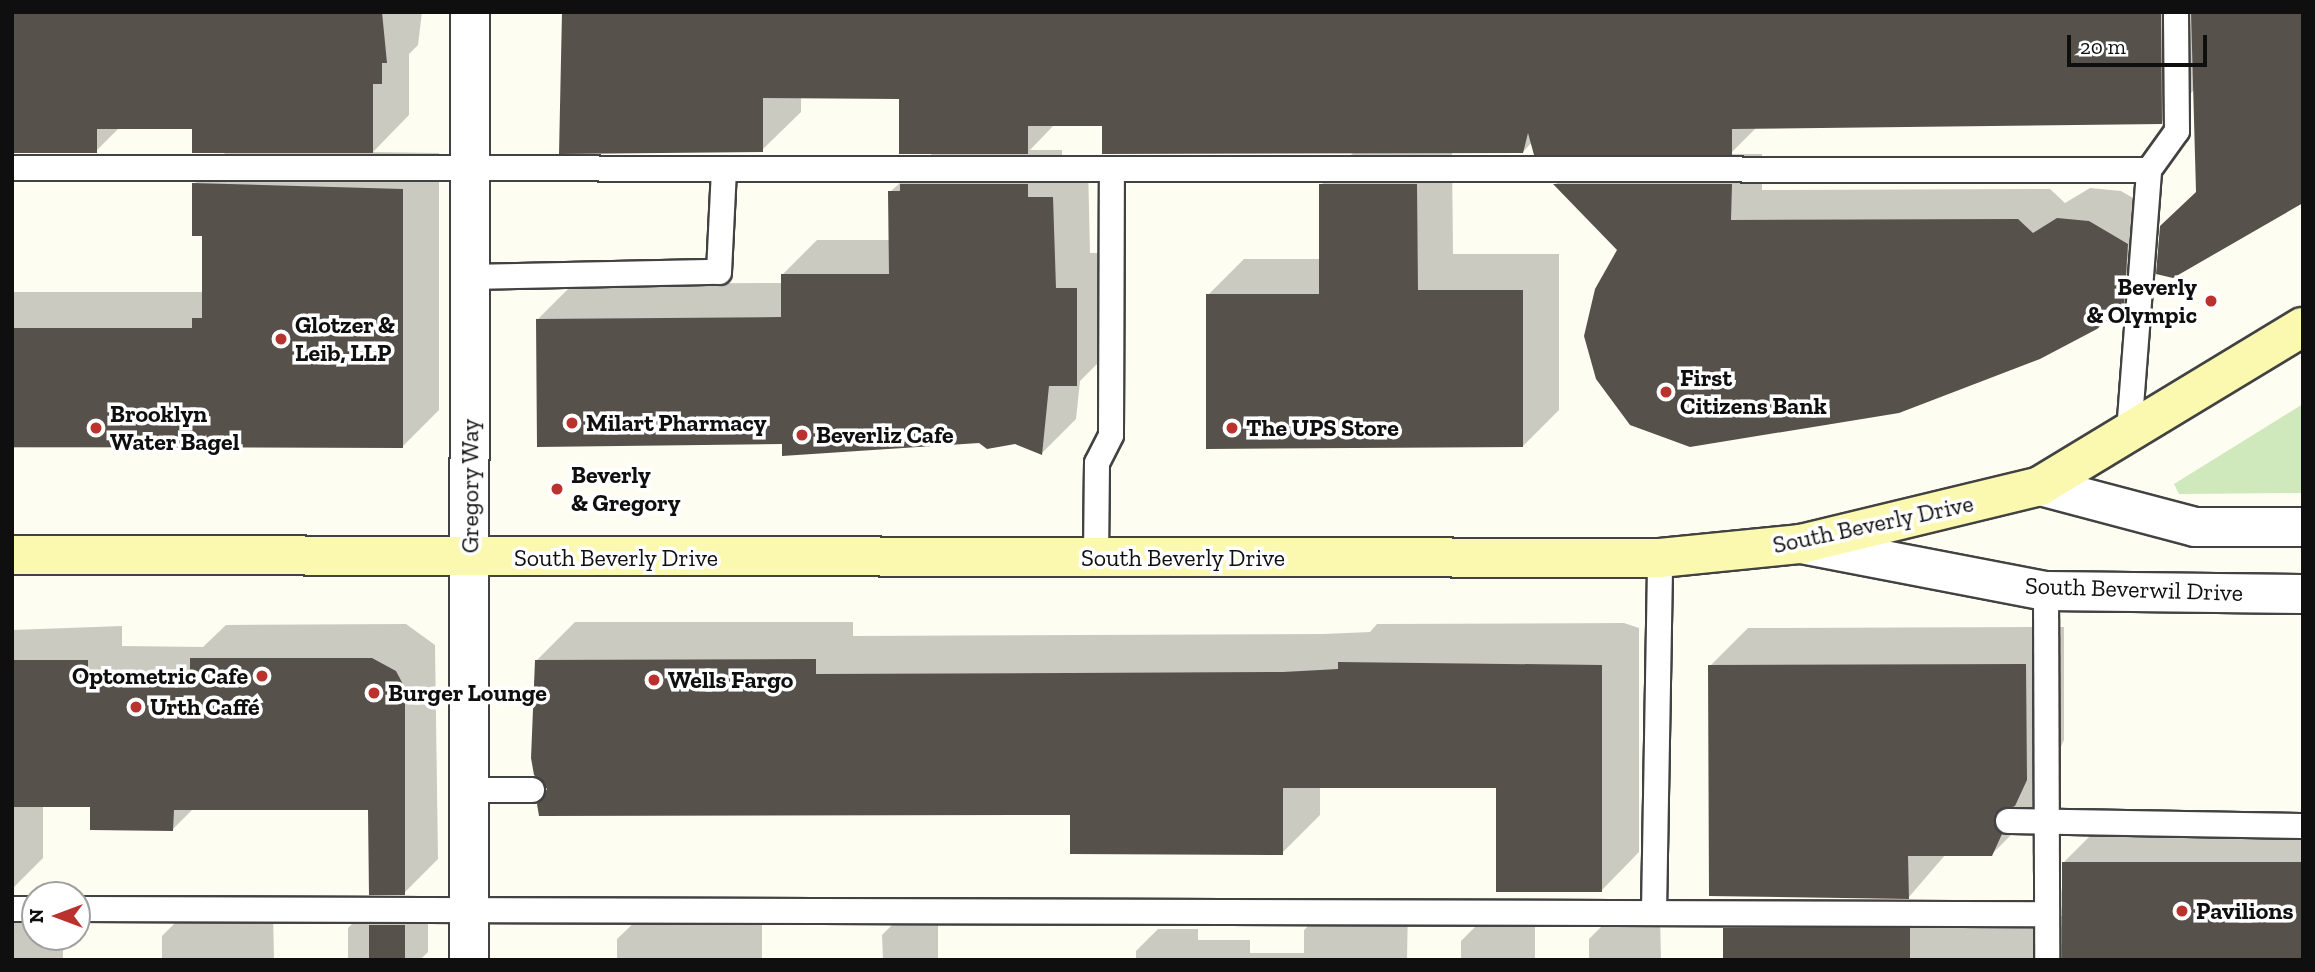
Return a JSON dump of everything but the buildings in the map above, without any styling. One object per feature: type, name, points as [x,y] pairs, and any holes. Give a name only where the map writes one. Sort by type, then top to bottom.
[{"type":"main road","name":"South Beverly Drive","points":[[12,555],[1660,558],[1801,544],[2040,485],[2303,327]]},
{"type":"street","name":"Gregory Way","points":[[469,960],[470,12]]},
{"type":"street","points":[[2040,485],[2195,527],[2303,527]]},
{"type":"street","name":"South Beverwil Drive","points":[[1801,544],[2046,591],[2303,594]]},
{"type":"lane","points":[[2129,432],[2149,170],[2177,131],[2176,12]]},
{"type":"lane","points":[[12,168],[2149,170]]},
{"type":"lane","points":[[470,277],[719,272],[724,170]]},
{"type":"lane","points":[[1096,558],[1097,463],[1111,435],[1112,170]]},
{"type":"lane","points":[[1654,912],[1660,558]]},
{"type":"lane","points":[[2046,591],[2047,960]]},
{"type":"lane","points":[[469,790],[532,790]]},
{"type":"lane","points":[[2008,821],[2303,826]]},
{"type":"lane","points":[[91,909],[2047,914]]},
{"type":"green space","points":[[2303,404],[2303,493],[2179,494],[2174,484]]},
{"type":"place","name":"Beverly & Olympic","points":[[2211,301]]},
{"type":"place","name":"Glotzer & Leib, LLP","points":[[281,339]]},
{"type":"place","name":"First Citizens Bank","points":[[1666,392]]},
{"type":"place","name":"Milart Pharmacy","points":[[572,423]]},
{"type":"place","name":"Brooklyn Water Bagel","points":[[96,428]]},
{"type":"place","name":"The UPS Store","points":[[1232,428]]},
{"type":"place","name":"Beverliz Cafe","points":[[802,435]]},
{"type":"place","name":"Beverly & Gregory","points":[[557,489]]},
{"type":"place","name":"Optometric Cafe","points":[[262,676]]},
{"type":"place","name":"Wells Fargo","points":[[654,680]]},
{"type":"place","name":"Burger Lounge","points":[[374,693]]},
{"type":"place","name":"Urth Caffé","points":[[136,707]]},
{"type":"place","name":"Pavilions","points":[[2182,911]]}]
